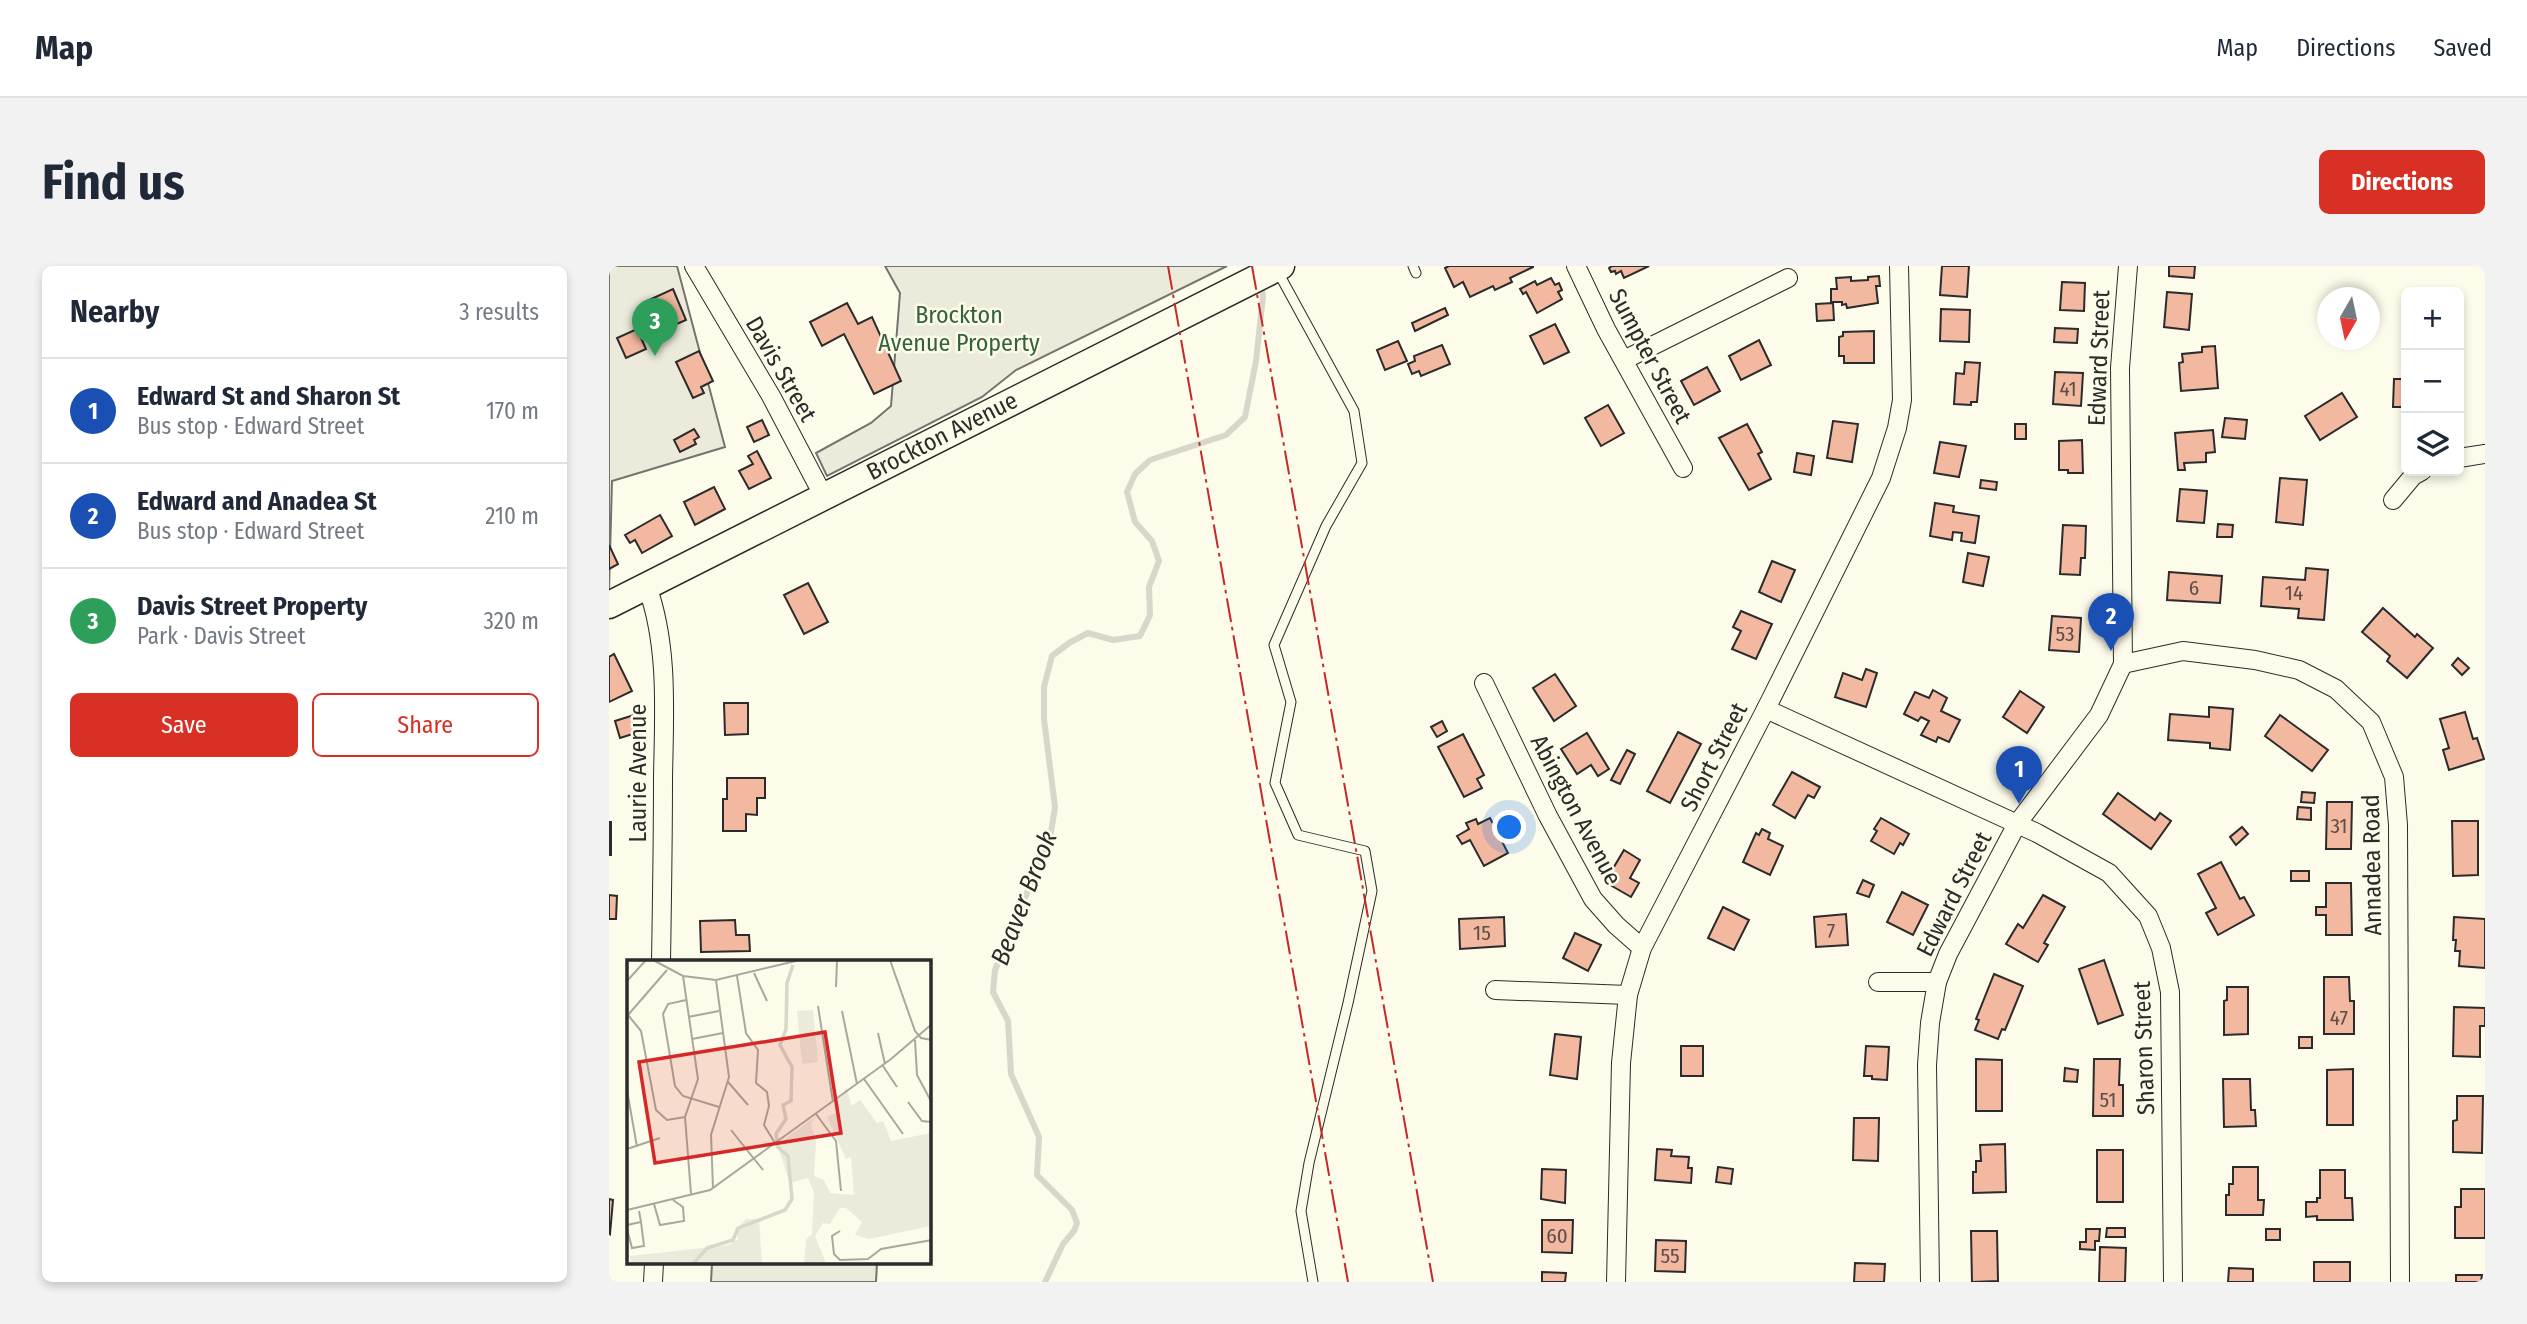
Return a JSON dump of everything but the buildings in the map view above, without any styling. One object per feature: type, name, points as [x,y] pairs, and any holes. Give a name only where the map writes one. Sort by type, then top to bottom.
[{"type":"main road","name":"Brockton Avenue","points":[[609,605],[1277,268]]},
{"type":"street","name":"Davis Street","points":[[694,266],[771,396],[824,497]]},
{"type":"street","name":"Sumpter Street","points":[[1576,266],[1683,468]]},
{"type":"street","name":"Short Street","points":[[1616,1282],[1621,1063],[1628,995],[1642,948],[1766,709],[1881,478],[1902,400],[1899,266]]},
{"type":"street","name":"Edward Street","points":[[1930,1282],[1927,1065],[1937,982],[1948,954],[2017,824],[2099,715],[2123,664],[2120,368],[2128,266]]},
{"type":"street","points":[[1624,360],[1788,278]]},
{"type":"street","points":[[2464,457],[2485,454]]},
{"type":"street","points":[[2393,500],[2413,476]]},
{"type":"street","name":"Laurie Avenue","points":[[647,586],[655,608],[662,659],[664,726],[661,960]]},
{"type":"street","name":"Annadea Road","points":[[2123,664],[2183,651],[2255,660],[2298,670],[2336,689],[2371,722],[2394,777],[2398,825],[2400,1282]]},
{"type":"street","name":"Abington Avenue","points":[[1484,683],[1548,816],[1593,899],[1642,948]]},
{"type":"street","name":"Sharon Street","points":[[1766,709],[2017,824],[2109,873],[2148,916],[2161,948],[2170,992],[2173,1282]]},
{"type":"street","points":[[1878,982],[1937,982]]},
{"type":"street","points":[[1495,990],[1628,995]]},
{"type":"street","points":[[653,1282],[654,1264]]},
{"type":"lane","points":[[1277,268],[1354,411],[1362,463],[1326,526],[1274,645],[1291,702],[1275,783],[1299,835],[1365,851],[1372,891],[1309,1163],[1301,1211],[1313,1282]]},
{"type":"green space","points":[[609,266],[677,266],[725,447],[612,481],[609,592]]},
{"type":"green space","name":"Brockton Avenue Property","points":[[885,266],[1227,266],[1016,370],[982,397],[827,476],[816,453],[871,423],[891,406],[900,293]]},
{"type":"green space","points":[[712,1264],[877,1264],[876,1282],[711,1282]]},
{"type":"waterway","name":"Beaver Brook","points":[[1045,1282],[1063,1244],[1077,1223],[1072,1210],[1037,1175],[1039,1137],[1011,1074],[1008,1021],[993,992],[995,970],[1050,838],[1055,807],[1044,719],[1044,687],[1052,656],[1069,643],[1088,633],[1113,640],[1140,636],[1150,615],[1149,587],[1159,561],[1152,541],[1135,522],[1127,492],[1135,474],[1150,460],[1226,435],[1245,417],[1256,361],[1263,296],[1261,284]]},
{"type":"power","points":[[1168,266],[1348,1282]]},
{"type":"power","points":[[1252,266],[1433,1282]]},
{"type":"place","name":"Davis Street Property","points":[[655,356]]},
{"type":"place","name":"Edward and Anadea St","points":[[2111,651]]},
{"type":"place","name":"Edward St and Sharon St","points":[[2019,804]]}]
